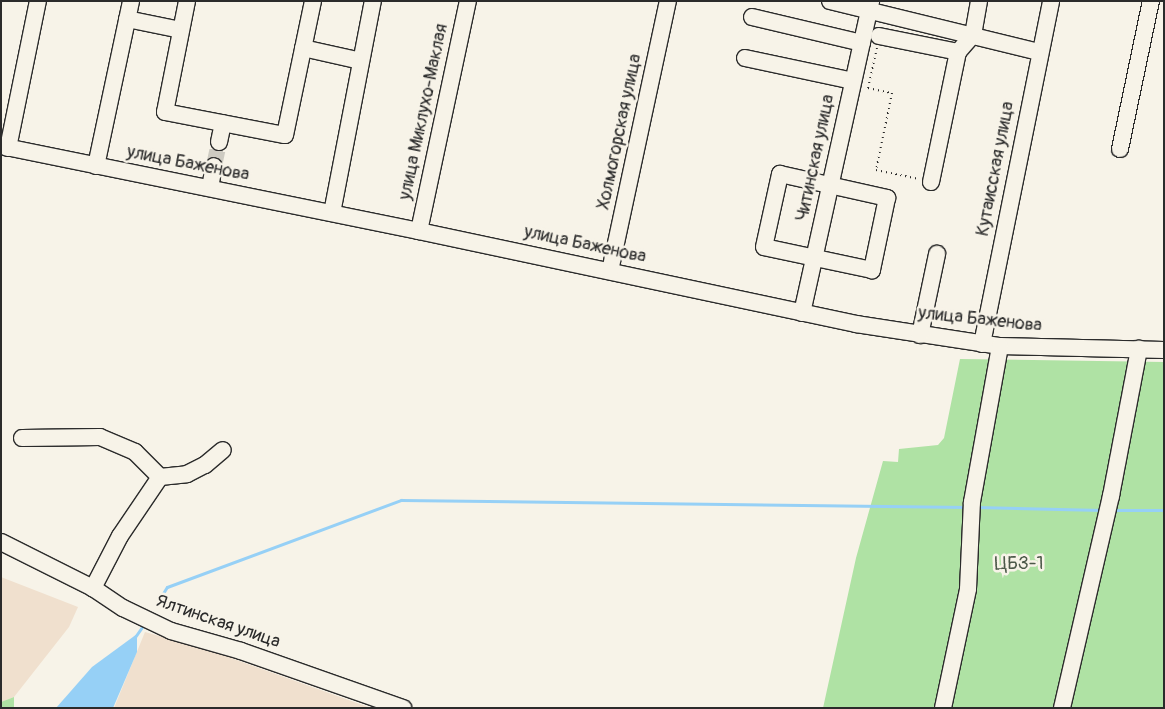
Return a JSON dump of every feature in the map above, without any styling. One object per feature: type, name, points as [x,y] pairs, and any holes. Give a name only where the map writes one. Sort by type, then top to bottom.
[{"type":"street","points":[[5,147],[38,1]]},
{"type":"street","points":[[96,166],[131,1]]},
{"type":"street","points":[[187,1],[164,112],[285,135],[313,1]]},
{"type":"street","points":[[332,213],[373,1]]},
{"type":"street","name":"улица Миклухо-Маклая","points":[[420,231],[468,1]]},
{"type":"street","name":"Холмогорская улица","points":[[610,271],[668,1]]},
{"type":"street","points":[[830,1],[870,6],[1040,52]]},
{"type":"street","points":[[931,182],[958,52],[973,35],[979,1]]},
{"type":"street","name":"Кутаисская улица","points":[[982,344],[1051,1]]},
{"type":"street","points":[[1120,149],[1152,1]]},
{"type":"street","name":"Читинская улица","points":[[802,313],[870,6]]},
{"type":"street","points":[[752,17],[862,42]]},
{"type":"street","points":[[127,19],[181,30]]},
{"type":"street","points":[[879,36],[958,52]]},
{"type":"street","points":[[303,48],[361,61]]},
{"type":"street","points":[[745,58],[853,81]]},
{"type":"street","points":[[219,142],[223,123]]},
{"type":"street","name":"улица Баженова","points":[[5,147],[420,231],[802,313],[920,335],[1000,346],[1164,350]]},
{"type":"street","points":[[210,188],[214,166]]},
{"type":"street","points":[[780,174],[887,198],[872,270],[814,258],[764,247],[780,174]]},
{"type":"street","points":[[920,335],[937,254]]},
{"type":"street","points":[[943,708],[968,589],[971,508],[1000,346]]},
{"type":"street","points":[[1062,708],[1111,496],[1139,349]]},
{"type":"street","points":[[22,438],[100,437],[135,452],[160,477]]},
{"type":"street","points":[[93,588],[120,536],[160,477],[187,474],[205,465],[223,450]]},
{"type":"street","name":"Ялтинская улица","points":[[1,542],[93,588],[122,608],[171,631],[242,651],[403,708]]},
{"type":"path","points":[[879,36],[868,88],[892,93],[876,170],[931,182]]},
{"type":"shaded area","points":[[1,577],[78,607],[69,627],[14,697],[1,702]]},
{"type":"shaded area","points":[[145,632],[206,649],[371,708],[114,708]]},
{"type":"green space","name":"ЦБЗ-1","points":[[960,359],[1164,362],[1164,708],[823,708],[856,558],[883,461],[898,462],[899,449],[938,445],[944,438]]},
{"type":"green space","points":[[14,697],[14,708],[1,708],[1,702]]},
{"type":"water","points":[[137,634],[137,652],[113,708],[56,708],[92,667]]},
{"type":"waterway","points":[[156,605],[167,587],[401,500],[967,507]]},
{"type":"waterway","points":[[976,507],[1102,510]]},
{"type":"waterway","points":[[1114,510],[1164,510]]},
{"type":"waterway","points":[[135,637],[144,624]]},
{"type":"tunnel","points":[[214,166],[219,142]]}]
